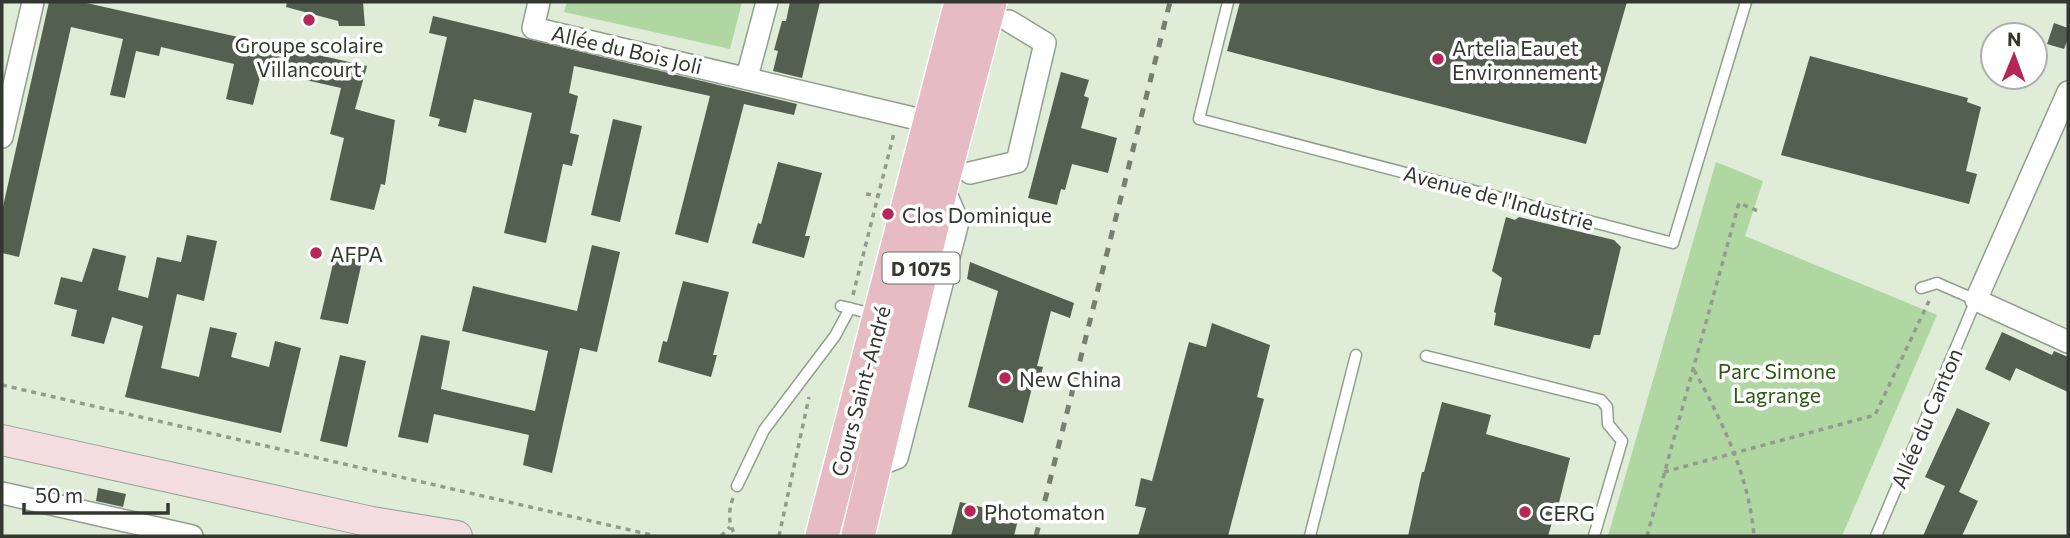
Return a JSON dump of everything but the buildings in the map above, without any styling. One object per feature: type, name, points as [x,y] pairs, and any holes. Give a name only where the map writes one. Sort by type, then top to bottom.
[{"type":"main road","name":"Cours Saint-André","points":[[822,536],[857,310],[930,122],[961,2]]},
{"type":"main road","name":"Cours Saint-André","points":[[858,536],[885,462],[999,11]]},
{"type":"main road","points":[[2,440],[372,522],[423,536]]},
{"type":"main road","points":[[372,522],[457,536]]},
{"type":"street","points":[[2,137],[33,2]]},
{"type":"street","name":"Allée du Bois Joli","points":[[539,2],[533,28],[930,122]]},
{"type":"street","points":[[747,77],[767,2]]},
{"type":"street","name":"Cours Saint-André","points":[[956,179],[1017,162],[1045,43],[999,11]]},
{"type":"street","points":[[2068,92],[1976,300],[2068,342]]},
{"type":"street","points":[[2,493],[192,536]]},
{"type":"lane","name":"Avenue de l'Industrie","points":[[1228,2],[1199,119],[1673,243],[1746,2]]},
{"type":"lane","points":[[1922,288],[1937,283],[1976,300]]},
{"type":"lane","name":"Allée du Canton","points":[[1876,536],[1976,300]]},
{"type":"lane","points":[[737,486],[764,430],[857,310]]},
{"type":"lane","points":[[1310,536],[1356,355]]},
{"type":"lane","points":[[1426,356],[1601,400],[1607,407],[1608,424],[1622,441],[1594,536]]},
{"type":"path","points":[[1647,536],[1739,203],[1758,211]]},
{"type":"path","points":[[1664,472],[1875,415],[1931,297]]},
{"type":"path","points":[[1693,368],[1736,453],[1755,536]]},
{"type":"path","points":[[2,386],[656,536]]},
{"type":"path","points":[[736,536],[730,527],[730,509],[737,486]]},
{"type":"path","points":[[721,536],[730,527]]},
{"type":"green space","points":[[567,2],[742,2],[730,49],[564,12]]},
{"type":"green space","name":"Parc Simone Lagrange","points":[[1716,162],[1763,181],[1745,236],[1937,315],[1842,536],[1608,536]]},
{"type":"railway","points":[[1036,536],[1170,2]]},
{"type":"place","name":"Groupe scolaire Villancourt","points":[[309,20]]},
{"type":"place","name":"Artelia Eau et Environnement","points":[[1438,59]]},
{"type":"place","name":"Clos Dominique","points":[[888,214]]},
{"type":"place","name":"AFPA","points":[[316,253]]},
{"type":"place","name":"New China","points":[[1005,378]]},
{"type":"place","name":"Photomaton","points":[[970,511]]},
{"type":"place","name":"CERG","points":[[1525,512]]}]
